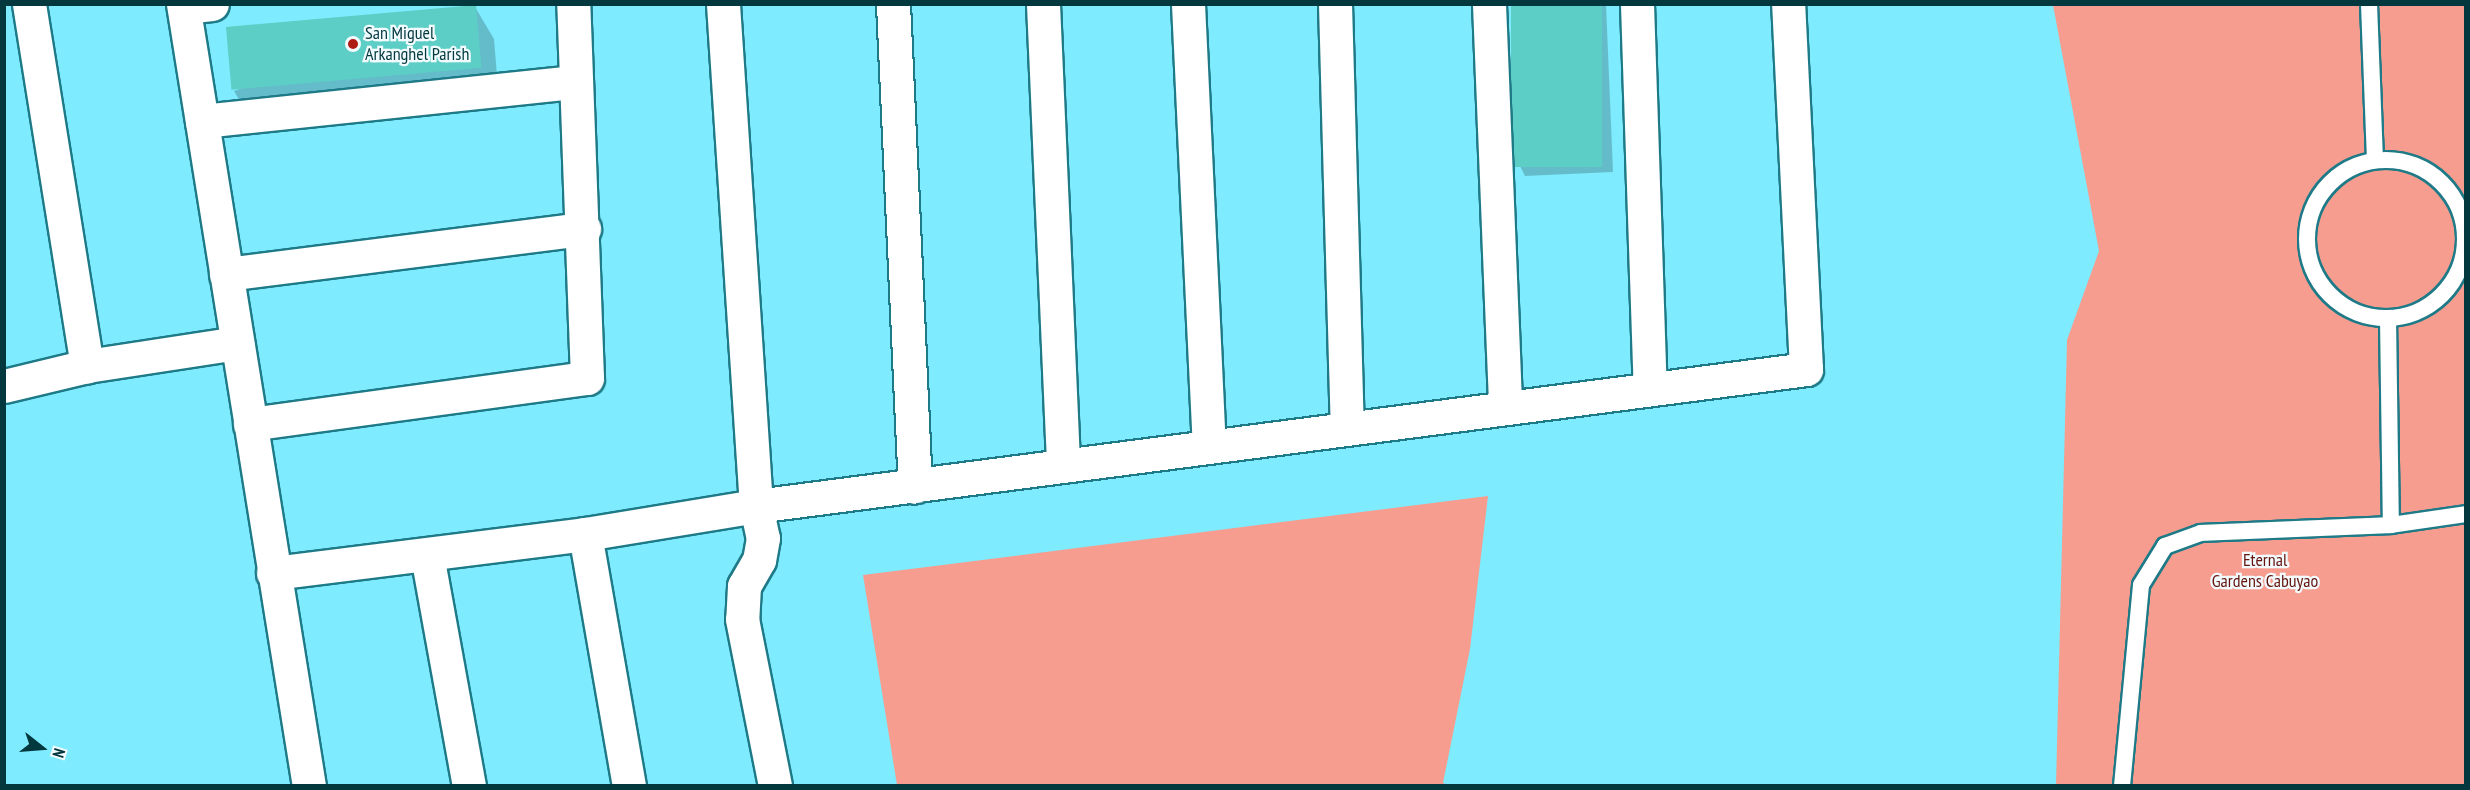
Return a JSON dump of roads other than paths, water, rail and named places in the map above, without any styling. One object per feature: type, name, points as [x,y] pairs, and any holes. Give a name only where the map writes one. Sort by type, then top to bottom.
[{"type":"street","points":[[29,4],[87,366]]},
{"type":"street","points":[[250,424],[587,378],[584,229],[574,82],[573,4]]},
{"type":"street","points":[[723,4],[756,506],[763,538],[759,560],[744,586],[742,619],[775,786]]},
{"type":"street","points":[[893,4],[915,486]]},
{"type":"street","points":[[1043,4],[1064,466]]},
{"type":"street","points":[[1188,4],[1209,446]]},
{"type":"street","points":[[1335,4],[1347,428]]},
{"type":"street","points":[[1489,4],[1505,407]]},
{"type":"street","points":[[1637,4],[1650,387]]},
{"type":"street","points":[[273,573],[585,534],[756,506],[1650,387],[1806,369],[1788,4]]},
{"type":"street","points":[[193,5],[202,121],[309,786]]},
{"type":"street","points":[[202,121],[574,82]]},
{"type":"street","points":[[226,274],[584,229]]},
{"type":"street","points":[[4,386],[87,366],[237,343]]},
{"type":"street","points":[[585,534],[629,786]]},
{"type":"street","points":[[427,555],[469,786]]},
{"type":"lane","points":[[2369,4],[2375,159]]},
{"type":"lane","points":[[2375,159],[2417,165],[2449,190],[2465,229],[2462,269],[2430,305],[2410,315],[2388,318],[2366,316],[2328,294],[2315,276],[2306,239],[2309,220],[2326,186],[2340,173],[2375,159]]},
{"type":"lane","points":[[2388,318],[2391,525]]},
{"type":"lane","points":[[2122,786],[2141,585],[2165,546],[2201,533],[2391,525],[2466,514]]},
{"type":"place","name":"San Miguel Arkanghel Parish","points":[[353,44]]},
{"type":"park label","name":"Eternal Gardens Cabuyao","points":[[2265,571]]}]
